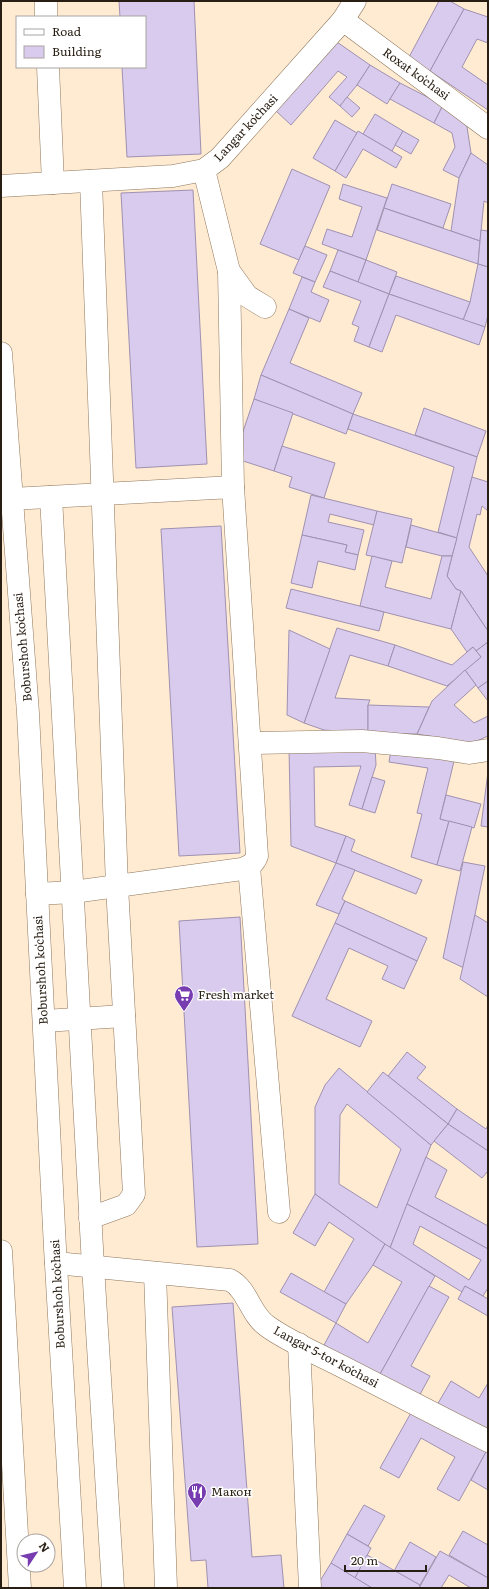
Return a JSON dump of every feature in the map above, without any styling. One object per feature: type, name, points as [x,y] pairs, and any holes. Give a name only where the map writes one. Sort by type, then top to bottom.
[{"type":"street","points":[[46,1],[46,16]]},
{"type":"street","name":"Langar koʻchasi","points":[[1,186],[173,176],[204,170],[220,158],[343,20],[355,1]]},
{"type":"street","name":"Roxat koʻchasi","points":[[343,20],[488,128]]},
{"type":"street","points":[[48,68],[53,183]]},
{"type":"street","points":[[37,894],[73,892],[242,869],[254,862],[257,856],[233,487],[229,271],[204,170]]},
{"type":"street","points":[[90,1218],[126,1205],[134,1194],[117,886],[91,181]]},
{"type":"street","points":[[229,271],[247,296],[265,307]]},
{"type":"street","name":"Boburshoh koʻchasi","points":[[1,353],[28,713],[74,1588]]},
{"type":"street","points":[[11,499],[233,487]]},
{"type":"street","points":[[51,497],[90,1218],[113,1588]]},
{"type":"street","points":[[250,743],[362,741],[438,748],[469,753],[488,750]]},
{"type":"street","points":[[249,866],[279,1212]]},
{"type":"street","points":[[44,1021],[124,1016]]},
{"type":"street","name":"Langar 5-tor koʻchasi","points":[[56,1263],[230,1280],[244,1291],[249,1304],[266,1326],[298,1344],[488,1441]]},
{"type":"street","points":[[1,1264],[7,1473],[20,1588]]},
{"type":"street","points":[[155,1273],[166,1588]]},
{"type":"street","points":[[298,1344],[310,1588]]},
{"type":"building","points":[[119,1],[194,1],[201,154],[127,157],[122,68],[146,68],[146,16],[120,16]]},
{"type":"building","points":[[439,1],[450,1],[464,9],[430,71],[408,59]]},
{"type":"building","points":[[464,9],[488,17],[488,43],[477,39],[462,67],[488,85],[488,110],[430,71]]},
{"type":"building","points":[[334,40],[370,65],[357,85],[340,106],[329,97],[347,77],[338,71],[291,125],[275,110]]},
{"type":"building","points":[[370,65],[400,83],[387,104],[357,85]]},
{"type":"building","points":[[400,83],[443,105],[434,123],[390,99]]},
{"type":"building","points":[[347,97],[360,108],[352,117],[340,106]]},
{"type":"building","points":[[443,105],[463,118],[467,127],[471,153],[459,178],[443,170],[455,147],[452,133],[434,123]]},
{"type":"building","points":[[375,114],[403,131],[392,151],[363,134]]},
{"type":"building","points":[[335,120],[357,133],[335,171],[313,158]]},
{"type":"building","points":[[358,131],[402,157],[396,168],[363,149],[346,178],[335,171]]},
{"type":"building","points":[[403,131],[419,140],[411,154],[395,145]]},
{"type":"building","points":[[471,153],[488,165],[488,203],[484,201],[480,241],[451,231],[459,178]]},
{"type":"building","points":[[292,169],[330,186],[299,260],[260,244]]},
{"type":"building","points":[[343,184],[387,198],[366,260],[322,244],[327,229],[352,237],[362,207],[339,199]]},
{"type":"building","points":[[392,184],[451,204],[443,228],[384,208]]},
{"type":"building","points":[[193,190],[207,464],[136,468],[121,193]]},
{"type":"building","points":[[384,208],[480,241],[478,264],[377,230]]},
{"type":"building","points":[[481,230],[488,231],[488,267],[478,264]]},
{"type":"building","points":[[305,246],[327,255],[315,282],[293,273]]},
{"type":"building","points":[[338,250],[366,260],[358,282],[330,271]]},
{"type":"building","points":[[366,260],[397,272],[389,294],[358,282]]},
{"type":"building","points":[[478,264],[488,267],[488,315],[485,327],[463,320],[470,302]]},
{"type":"building","points":[[330,271],[389,294],[369,347],[354,341],[359,327],[352,324],[361,301],[323,287]]},
{"type":"building","points":[[396,276],[470,302],[463,320],[389,294]]},
{"type":"building","points":[[302,277],[315,282],[311,292],[329,300],[320,322],[289,309]]},
{"type":"building","points":[[389,294],[485,327],[479,345],[396,315],[382,352],[369,347]]},
{"type":"building","points":[[289,309],[309,318],[290,363],[362,393],[353,414],[261,375]]},
{"type":"building","points":[[261,375],[353,414],[346,434],[254,399]]},
{"type":"building","points":[[254,399],[293,413],[274,471],[234,458]]},
{"type":"building","points":[[424,408],[486,431],[477,457],[415,435]]},
{"type":"building","points":[[353,414],[477,457],[457,538],[438,532],[454,467],[348,429]]},
{"type":"building","points":[[282,446],[335,463],[324,498],[289,487],[292,477],[274,471]]},
{"type":"building","points":[[472,477],[488,482],[488,511],[482,506],[480,515],[477,514],[469,547],[488,576],[488,631],[461,591],[456,589],[447,576]]},
{"type":"building","points":[[311,495],[377,511],[374,525],[330,514],[328,522],[364,530],[358,555],[345,552],[347,545],[302,535]]},
{"type":"building","points":[[377,511],[412,519],[402,563],[366,555]]},
{"type":"building","points":[[411,525],[457,538],[452,556],[442,556],[406,547]]},
{"type":"building","points":[[221,526],[240,853],[179,856],[161,529]]},
{"type":"building","points":[[302,535],[347,545],[345,552],[358,555],[355,570],[318,561],[312,588],[291,583]]},
{"type":"building","points":[[372,556],[392,561],[385,587],[431,599],[442,556],[452,556],[447,576],[456,589],[461,591],[451,629],[360,606]]},
{"type":"building","points":[[291,589],[384,612],[379,631],[286,608]]},
{"type":"building","points":[[461,591],[488,631],[488,642],[476,651],[473,647],[467,652],[451,629]]},
{"type":"building","points":[[337,628],[395,645],[388,666],[350,655],[335,698],[370,700],[368,705],[368,733],[324,730],[304,723]]},
{"type":"building","points":[[289,630],[330,649],[304,723],[287,715]]},
{"type":"building","points":[[488,642],[488,681],[478,688],[465,670],[481,657],[476,651]]},
{"type":"building","points":[[395,645],[452,665],[473,647],[481,657],[447,686],[388,666]]},
{"type":"building","points":[[465,670],[476,685],[454,705],[474,723],[488,716],[488,736],[472,743],[417,734],[432,701]]},
{"type":"building","points":[[488,681],[488,701],[478,688]]},
{"type":"building","points":[[368,705],[429,707],[417,734],[368,733]]},
{"type":"building","points":[[392,744],[456,753],[440,819],[449,821],[437,865],[411,857],[422,814],[417,813],[428,768],[389,762]]},
{"type":"building","points":[[375,746],[376,765],[362,809],[349,805],[361,766],[314,767],[315,826],[346,836],[336,863],[291,846],[289,748]]},
{"type":"building","points":[[488,772],[488,827],[481,826]]},
{"type":"building","points":[[372,777],[385,781],[375,813],[362,809]]},
{"type":"building","points":[[446,795],[481,804],[474,828],[440,819]]},
{"type":"building","points":[[449,821],[472,827],[460,871],[437,865]]},
{"type":"building","points":[[346,836],[355,840],[351,851],[422,880],[416,894],[336,863]]},
{"type":"building","points":[[463,862],[485,866],[464,968],[443,958]]},
{"type":"building","points":[[336,863],[355,870],[342,899],[345,901],[339,914],[316,905]]},
{"type":"building","points":[[345,901],[427,938],[417,961],[335,923]]},
{"type":"building","points":[[475,915],[488,923],[488,997],[460,979]]},
{"type":"building","points":[[240,917],[258,1244],[197,1247],[179,921]]},
{"type":"building","points":[[335,923],[417,961],[404,989],[382,979],[388,966],[349,948],[326,999],[372,1021],[360,1047],[292,1016]]},
{"type":"building","points":[[407,1052],[426,1067],[417,1078],[457,1109],[448,1124],[388,1076]]},
{"type":"building","points":[[339,1068],[431,1145],[390,1248],[315,1194],[315,1107],[325,1085]],"holes":[[[347,1104],[401,1149],[377,1208],[339,1184],[340,1115]]]},
{"type":"building","points":[[383,1072],[448,1124],[431,1145],[367,1092]]},
{"type":"building","points":[[457,1109],[486,1129],[488,1125],[488,1151],[448,1124]]},
{"type":"building","points":[[448,1124],[488,1151],[488,1171],[482,1178],[434,1141]]},
{"type":"building","points":[[426,1157],[447,1170],[435,1197],[488,1226],[488,1249],[407,1204]]},
{"type":"building","points":[[315,1194],[385,1244],[373,1265],[346,1304],[324,1292],[354,1239],[329,1222],[315,1246],[293,1233]]},
{"type":"building","points":[[407,1204],[488,1249],[488,1288],[483,1296],[465,1286],[462,1292],[390,1248]],"holes":[[[420,1226],[481,1260],[469,1280],[413,1244]]]},
{"type":"building","points":[[385,1244],[435,1276],[379,1376],[324,1345],[336,1323],[368,1343],[402,1282],[373,1265]]},
{"type":"building","points":[[291,1273],[346,1304],[336,1323],[280,1292]]},
{"type":"building","points":[[429,1286],[449,1297],[411,1366],[430,1376],[417,1400],[379,1376]]},
{"type":"building","points":[[465,1286],[488,1299],[488,1316],[458,1299]]},
{"type":"building","points":[[233,1303],[252,1557],[281,1555],[284,1588],[208,1588],[206,1560],[191,1561],[172,1307]]},
{"type":"building","points":[[451,1381],[479,1398],[488,1383],[488,1435],[437,1405]]},
{"type":"building","points":[[412,1411],[486,1452],[459,1501],[437,1489],[455,1457],[421,1438],[399,1478],[380,1468]]},
{"type":"building","points":[[488,1448],[488,1490],[471,1480]]},
{"type":"building","points":[[364,1505],[385,1516],[368,1546],[347,1534]]},
{"type":"building","points":[[463,1531],[488,1545],[488,1578],[449,1555]]},
{"type":"building","points":[[347,1534],[371,1548],[355,1578],[331,1563]]},
{"type":"building","points":[[410,1542],[436,1557],[420,1585],[394,1571]]},
{"type":"building","points":[[440,1551],[488,1578],[488,1588],[471,1588],[449,1575],[441,1588],[419,1588]]},
{"type":"building","points":[[367,1555],[420,1585],[419,1588],[372,1588],[355,1578]]},
{"type":"building","points":[[331,1563],[372,1588],[322,1588],[317,1586]]},
{"type":"place","name":"Fresh market","points":[[184,1012]]},
{"type":"place","name":"Макон","points":[[197,1509]]}]
